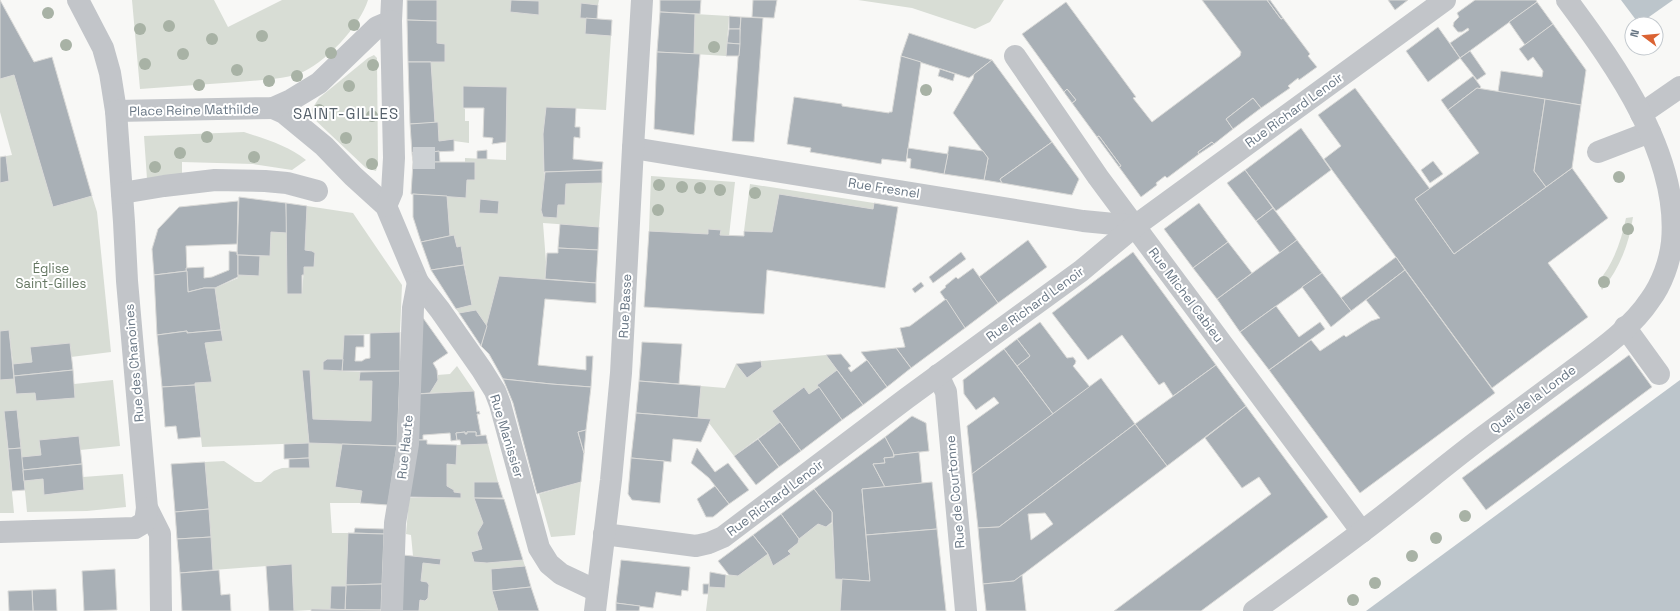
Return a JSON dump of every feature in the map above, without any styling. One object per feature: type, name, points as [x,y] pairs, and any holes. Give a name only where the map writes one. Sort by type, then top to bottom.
[{"type":"street","name":"Rue Basse","points":[[596,601],[621,372],[642,0]]},
{"type":"street","name":"Rue Richard Lenoir","points":[[604,534],[696,546],[709,543],[723,537],[938,375],[1081,271],[1135,226],[1445,0]]},
{"type":"street","name":"Quai de la Londe","points":[[1254,611],[1362,532],[1448,463],[1600,350],[1625,327],[1650,300],[1660,284],[1672,243],[1673,224],[1668,183],[1661,161],[1645,123],[1628,89],[1590,31],[1567,0]]},
{"type":"street","name":"Place Reine Mathilde","points":[[85,3],[103,48],[110,73],[116,112],[273,108],[291,100],[319,83],[377,27],[391,11]]},
{"type":"street","name":"Place Reine Mathilde","points":[[273,108],[284,114],[324,146],[353,176],[386,206],[403,158],[391,11]]},
{"type":"street","name":"Rue Michel Cabieu","points":[[1015,56],[1098,177],[1362,532]]},
{"type":"street","points":[[1598,152],[1645,123],[1680,87]]},
{"type":"street","name":"Rue des Chanoines","points":[[116,112],[122,193],[126,281],[147,508],[160,534],[161,611]]},
{"type":"street","name":"Rue Fresnel","points":[[633,148],[1083,221],[1135,226]]},
{"type":"street","points":[[122,193],[215,180],[287,183],[317,191]]},
{"type":"street","name":"Rue Manissier","points":[[386,206],[418,282],[440,310],[495,391],[500,404],[539,548],[549,564],[596,601]]},
{"type":"street","name":"Rue Haute","points":[[392,611],[395,523],[408,444],[412,308],[418,282]]},
{"type":"street","points":[[1625,327],[1659,374]]},
{"type":"street","name":"Rue de Courtonne","points":[[938,375],[946,392],[966,611]]},
{"type":"street","points":[[0,532],[135,528],[144,522],[147,508]]},
{"type":"green space","points":[[132,0],[214,0],[228,27],[282,0],[368,0],[357,21],[340,43],[319,62],[298,74],[268,80],[140,89]]},
{"type":"green space","points":[[437,0],[511,0],[599,0],[598,5],[581,3],[586,18],[585,34],[611,36],[606,110],[546,107],[544,132],[543,217],[557,217],[558,205],[565,205],[566,184],[602,183],[599,227],[543,223],[546,262],[545,279],[487,326],[476,310],[459,313],[456,309],[472,305],[461,247],[457,247],[454,235],[450,236],[447,196],[466,197],[467,180],[475,180],[475,163],[465,162],[465,158],[506,160],[507,87],[463,87],[463,108],[465,109],[465,121],[469,121],[469,143],[454,141],[454,139],[439,141],[435,123],[431,62],[444,62],[445,44],[437,43]],"holes":[[[511,0],[539,1],[539,14],[510,12]],[[480,199],[499,201],[498,214],[479,213]]]},
{"type":"green space","points":[[858,0],[1004,0],[990,22],[975,29],[912,8]]},
{"type":"green space","points":[[695,14],[729,16],[726,56],[694,54]]},
{"type":"green space","points":[[374,55],[377,58],[378,163],[376,171],[366,168],[312,117],[310,112],[319,98],[368,58]]},
{"type":"green space","name":"Église Saint-Gilles","points":[[14,75],[53,207],[92,196],[97,212],[111,352],[71,357],[30,347],[32,362],[13,364],[9,330],[0,331],[0,183],[9,181],[6,156],[12,155],[0,112],[0,79]]},
{"type":"green space","points":[[244,132],[284,147],[306,160],[292,170],[253,164],[182,162],[182,176],[147,179],[144,136]]},
{"type":"green space","points":[[651,176],[735,182],[729,236],[720,235],[721,230],[708,229],[708,234],[649,231]]},
{"type":"green space","points":[[750,184],[874,203],[873,209],[779,194],[772,232],[744,231]]},
{"type":"green space","points":[[307,206],[353,213],[402,285],[400,332],[345,335],[343,359],[327,359],[323,362],[323,370],[360,372],[359,381],[372,381],[371,421],[313,419],[310,370],[302,370],[309,443],[202,447],[195,383],[211,381],[205,343],[223,341],[215,288],[238,278],[238,275],[259,276],[260,256],[270,256],[271,232],[287,233],[287,294],[302,294],[304,267],[314,267],[315,254],[312,251],[305,250]]},
{"type":"green space","points":[[1633,217],[1626,247],[1613,274],[1602,290],[1598,282],[1604,275],[1613,259],[1622,235],[1626,218]]},
{"type":"green space","points":[[826,355],[837,370],[817,385],[819,387],[809,394],[804,387],[772,411],[780,422],[734,456],[709,423],[711,419],[698,418],[701,386],[725,388],[736,364],[747,378],[762,367],[761,361]]},
{"type":"green space","points":[[457,366],[474,391],[430,393],[438,380],[437,375],[450,374]]},
{"type":"green space","points":[[14,379],[16,394],[35,393],[36,401],[75,398],[74,384],[113,380],[120,446],[80,450],[79,436],[39,441],[41,455],[21,457],[17,410],[4,411],[14,513],[0,513],[0,380]]},
{"type":"green space","points":[[309,443],[342,444],[335,487],[362,491],[360,503],[330,503],[332,533],[348,533],[346,586],[331,586],[330,609],[294,611],[292,564],[213,570],[205,462],[224,461],[255,482],[261,482],[274,471],[282,468],[309,467]]},
{"type":"green space","points":[[488,444],[498,482],[474,482],[474,498],[483,523],[477,534],[482,549],[471,552],[474,562],[487,563],[523,560],[525,566],[491,569],[492,591],[498,611],[419,611],[420,600],[425,601],[428,598],[429,585],[427,582],[421,581],[423,563],[440,565],[441,559],[413,556],[411,535],[406,534],[409,498],[461,498],[461,493],[454,492],[454,490],[447,486],[447,464],[456,465],[457,445]]},
{"type":"green space","points":[[123,474],[126,507],[87,511],[27,512],[24,481],[43,479],[45,495],[84,490],[83,477]]},
{"type":"green space","points":[[581,482],[575,535],[551,537],[539,494]]},
{"type":"green space","points":[[832,523],[835,579],[842,579],[840,611],[706,611],[709,587],[725,588],[726,575],[738,576],[768,554],[773,566],[790,554],[788,551],[798,543],[799,539],[818,524],[826,527]]},
{"type":"shaded area","points":[[1621,0],[1673,0],[1650,16],[1633,16]]},
{"type":"shaded area","points":[[1680,380],[1680,611],[1366,611]]},
{"type":"building","points":[[0,0],[34,62],[52,57],[92,196],[53,207],[14,75],[0,79]]},
{"type":"building","points":[[407,0],[437,0],[437,21],[407,20]]},
{"type":"building","points":[[511,0],[539,1],[539,15],[510,12]]},
{"type":"building","points":[[660,0],[701,0],[700,14],[660,12]]},
{"type":"building","points":[[753,0],[777,0],[774,18],[752,17]]},
{"type":"building","points":[[1202,0],[1267,0],[1281,19],[1283,18],[1310,54],[1308,56],[1317,67],[1299,80],[1298,78],[1288,86],[1290,88],[1261,108],[1253,98],[1226,119],[1233,129],[1214,144],[1212,142],[1198,152],[1199,154],[1167,178],[1165,176],[1156,183],[1157,185],[1141,197],[1099,136],[1097,137],[1072,103],[1076,100],[1067,89],[1064,92],[1022,34],[1066,2],[1136,97],[1133,98],[1152,122],[1240,56],[1241,52]]},
{"type":"building","points":[[1267,0],[1270,0],[1283,18],[1281,19]]},
{"type":"building","points":[[1388,0],[1408,0],[1395,10]]},
{"type":"building","points":[[1475,0],[1536,0],[1537,2],[1460,58],[1450,43],[1469,30],[1468,28],[1462,32],[1458,32],[1453,26],[1454,22],[1459,17],[1457,13]]},
{"type":"building","points":[[1537,2],[1553,24],[1525,45],[1509,22]]},
{"type":"building","points":[[581,3],[598,5],[597,19],[580,18]]},
{"type":"building","points":[[660,12],[695,14],[694,54],[657,52]]},
{"type":"building","points":[[729,16],[741,17],[740,29],[729,29]]},
{"type":"building","points":[[741,17],[763,18],[754,142],[732,141]]},
{"type":"building","points":[[586,18],[612,20],[611,36],[585,34]]},
{"type":"building","points":[[407,20],[437,21],[437,43],[445,44],[445,62],[408,62]]},
{"type":"building","points":[[1553,24],[1586,70],[1581,105],[1498,92],[1501,71],[1542,77],[1543,71],[1533,57],[1528,61],[1519,49]]},
{"type":"building","points":[[1438,27],[1460,58],[1428,82],[1406,51]]},
{"type":"building","points":[[729,29],[740,29],[740,44],[727,43]]},
{"type":"building","points":[[909,33],[992,60],[969,78],[901,56]]},
{"type":"building","points":[[727,43],[740,44],[739,56],[726,56]]},
{"type":"building","points":[[1470,51],[1486,74],[1477,80],[1460,58]]},
{"type":"building","points":[[657,52],[700,54],[694,135],[654,129]]},
{"type":"building","points":[[901,56],[921,62],[906,162],[882,159],[881,164],[810,152],[811,148],[787,144],[794,97],[842,104],[842,106],[889,113],[892,112]]},
{"type":"building","points":[[992,60],[1052,142],[1000,179],[1002,183],[984,180],[988,158],[953,113],[973,79],[974,74]]},
{"type":"building","points":[[408,62],[431,62],[435,123],[410,124]]},
{"type":"building","points":[[940,69],[955,74],[953,81],[938,76]]},
{"type":"building","points":[[1473,76],[1481,87],[1479,89],[1477,88],[1448,110],[1441,100]]},
{"type":"building","points":[[463,86],[507,87],[506,142],[492,144],[493,138],[483,137],[484,108],[463,108]]},
{"type":"building","points":[[1355,88],[1430,189],[1415,199],[1454,254],[1572,168],[1608,218],[1548,263],[1588,317],[1492,388],[1324,159],[1341,146],[1318,115]]},
{"type":"building","points":[[1477,88],[1545,99],[1534,171],[1546,187],[1454,254],[1415,199],[1479,153],[1448,110]]},
{"type":"building","points":[[1067,89],[1076,100],[1072,103],[1064,92]]},
{"type":"building","points":[[1253,98],[1261,108],[1233,129],[1226,119]]},
{"type":"building","points":[[1545,99],[1581,105],[1572,168],[1546,187],[1534,171]]},
{"type":"building","points":[[546,107],[576,108],[575,127],[580,127],[580,138],[574,137],[573,159],[603,162],[602,170],[544,172],[543,134]]},
{"type":"building","points":[[438,122],[439,141],[454,139],[454,151],[412,153],[410,124]]},
{"type":"building","points":[[1301,128],[1331,170],[1276,211],[1245,170]]},
{"type":"building","points":[[1099,136],[1121,166],[1119,167],[1097,137]]},
{"type":"building","points":[[1052,142],[1079,179],[1072,195],[1002,183],[1000,179]]},
{"type":"building","points":[[1212,142],[1214,144],[1199,154],[1198,152]]},
{"type":"building","points":[[949,146],[983,151],[988,158],[984,180],[944,174]]},
{"type":"building","points":[[908,148],[948,154],[944,174],[910,168],[911,159],[907,158]]},
{"type":"building","points":[[487,150],[487,159],[477,159],[477,151]]},
{"type":"building","points":[[439,151],[440,162],[413,162],[412,153],[433,153]]},
{"type":"building","points":[[6,156],[9,181],[0,183],[0,157]]},
{"type":"building","points":[[1433,161],[1443,174],[1430,183],[1421,170]]},
{"type":"building","points":[[413,162],[475,162],[475,180],[467,180],[466,198],[411,194]]},
{"type":"building","points":[[602,170],[602,183],[566,184],[565,205],[558,205],[557,218],[543,217],[541,210],[545,172]]},
{"type":"building","points":[[1245,170],[1273,208],[1256,221],[1227,183]]},
{"type":"building","points":[[413,194],[447,196],[450,236],[421,242],[413,217]]},
{"type":"building","points":[[779,194],[873,209],[874,203],[898,207],[885,288],[767,270],[764,314],[644,307],[649,231],[708,234],[708,229],[721,230],[720,235],[744,236],[744,231],[772,232]]},
{"type":"building","points":[[239,197],[286,203],[287,233],[271,232],[270,256],[237,255]]},
{"type":"building","points":[[480,199],[499,201],[498,214],[479,213]]},
{"type":"building","points":[[238,201],[237,244],[186,246],[187,271],[154,275],[152,249],[158,229],[179,207]]},
{"type":"building","points":[[286,203],[307,206],[305,250],[315,253],[314,267],[304,267],[304,275],[302,275],[302,294],[287,294]]},
{"type":"building","points":[[1199,203],[1228,242],[1193,268],[1164,229]]},
{"type":"building","points":[[1273,208],[1297,240],[1280,253],[1256,221]]},
{"type":"building","points":[[560,224],[599,227],[598,250],[558,248]]},
{"type":"building","points":[[454,235],[457,247],[461,246],[464,265],[431,270],[421,242]]},
{"type":"building","points":[[1028,240],[1047,267],[998,303],[979,277]]},
{"type":"building","points":[[1297,240],[1322,273],[1240,332],[1217,299]]},
{"type":"building","points":[[1228,242],[1252,273],[1217,299],[1193,268]]},
{"type":"building","points":[[558,248],[598,250],[596,283],[545,279],[547,253],[558,253]]},
{"type":"building","points":[[229,251],[237,252],[238,277],[215,288],[204,288],[188,292],[186,268],[204,267],[204,278],[212,277],[229,270]]},
{"type":"building","points":[[961,252],[966,259],[933,283],[929,277]]},
{"type":"building","points":[[1133,252],[1216,365],[1173,396],[1164,382],[1159,385],[1122,335],[1088,360],[1052,313]]},
{"type":"building","points":[[238,255],[260,256],[259,276],[238,275]]},
{"type":"building","points":[[1396,257],[1405,270],[1351,311],[1341,298]]},
{"type":"building","points":[[464,265],[472,305],[456,309],[431,270]]},
{"type":"building","points":[[973,268],[998,303],[965,328],[940,292],[956,277],[958,279]]},
{"type":"building","points":[[1405,270],[1495,393],[1360,493],[1269,370],[1311,340],[1320,351],[1344,335],[1346,337],[1371,321],[1380,318],[1366,300]]},
{"type":"building","points":[[187,271],[188,292],[204,288],[215,288],[221,330],[187,333],[187,331],[157,335],[154,275]]},
{"type":"building","points":[[1322,273],[1351,311],[1331,327],[1302,287]]},
{"type":"building","points":[[499,276],[596,283],[596,303],[545,299],[538,365],[586,370],[586,356],[593,356],[591,387],[503,379],[489,354],[481,346]]},
{"type":"building","points":[[921,282],[924,286],[915,293],[912,289]]},
{"type":"building","points":[[946,299],[965,328],[911,368],[896,348],[905,347],[900,328],[910,326]]},
{"type":"building","points":[[1276,306],[1299,337],[1320,322],[1325,329],[1269,370],[1240,332]]},
{"type":"building","points":[[476,310],[487,326],[481,346],[459,313]]},
{"type":"building","points":[[421,315],[448,353],[433,363],[437,370],[438,380],[430,393],[417,394]]},
{"type":"building","points":[[1040,322],[1067,358],[1073,357],[1076,361],[1073,366],[1090,387],[1053,414],[1017,366],[1030,356],[1017,339]]},
{"type":"building","points":[[9,330],[14,379],[0,380],[0,331]]},
{"type":"building","points":[[221,330],[223,341],[205,343],[212,382],[195,383],[195,385],[162,387],[157,335],[187,331],[187,333]]},
{"type":"building","points":[[400,332],[400,371],[342,371],[344,335],[364,335],[364,347],[356,347],[355,361],[362,361],[370,358],[370,333]]},
{"type":"building","points":[[1017,339],[1030,356],[1017,366],[1004,349]]},
{"type":"building","points":[[642,342],[682,344],[679,384],[639,381]]},
{"type":"building","points":[[70,343],[73,370],[14,376],[13,364],[32,362],[30,347]]},
{"type":"building","points":[[896,348],[911,368],[887,387],[861,352]]},
{"type":"building","points":[[1004,349],[1053,414],[972,474],[967,426],[999,403],[994,397],[976,410],[964,394],[963,380]]},
{"type":"building","points":[[841,354],[851,366],[848,368],[851,372],[867,360],[887,387],[863,405],[826,355]]},
{"type":"building","points":[[1629,355],[1652,387],[1486,510],[1462,478]]},
{"type":"building","points":[[327,359],[343,359],[342,371],[323,370],[323,362]]},
{"type":"building","points":[[761,361],[762,367],[747,378],[736,364]]},
{"type":"building","points":[[1216,365],[1246,406],[1167,466],[1135,424]]},
{"type":"building","points":[[73,370],[75,398],[36,401],[35,393],[16,394],[14,376]]},
{"type":"building","points":[[302,370],[310,370],[313,419],[371,421],[372,381],[359,381],[360,372],[400,371],[397,446],[309,443]]},
{"type":"building","points":[[837,370],[863,405],[842,420],[817,385]]},
{"type":"building","points":[[1101,378],[1135,424],[999,527],[978,528],[972,474]]},
{"type":"building","points":[[503,379],[591,387],[586,430],[578,432],[584,453],[581,482],[537,494],[513,403]]},
{"type":"building","points":[[639,381],[701,386],[698,418],[636,413]]},
{"type":"building","points":[[195,385],[201,437],[178,439],[176,426],[165,427],[162,387]]},
{"type":"building","points":[[804,387],[809,394],[819,387],[842,420],[801,451],[772,411]]},
{"type":"building","points":[[474,391],[477,412],[479,411],[480,414],[477,414],[481,435],[476,436],[476,432],[467,432],[467,434],[465,434],[465,432],[456,433],[457,440],[451,441],[450,433],[423,435],[423,440],[416,440],[417,394]]},
{"type":"building","points":[[1246,406],[1328,517],[1201,611],[1114,611],[1271,494],[1259,477],[1242,488],[1205,438]]},
{"type":"building","points":[[17,410],[21,448],[8,449],[4,411]]},
{"type":"building","points":[[636,413],[711,419],[701,442],[673,439],[671,462],[631,458]]},
{"type":"building","points":[[912,416],[926,423],[929,451],[894,455],[885,437]]},
{"type":"building","points":[[780,422],[801,451],[779,467],[758,439]]},
{"type":"building","points":[[1135,424],[1167,466],[1014,581],[983,584],[978,528],[999,527]],"holes":[[[1045,513],[1053,524],[1031,540],[1028,514]]]},
{"type":"building","points":[[586,430],[584,453],[578,432]]},
{"type":"building","points":[[465,432],[465,434],[467,434],[467,432],[476,432],[476,436],[486,435],[488,444],[461,445],[460,440],[457,440],[456,433]]},
{"type":"building","points":[[79,436],[82,464],[23,470],[21,457],[41,455],[39,440]]},
{"type":"building","points":[[885,437],[894,457],[884,458],[885,463],[873,464],[885,487],[862,489],[870,581],[835,579],[832,512],[814,489]]},
{"type":"building","points":[[758,439],[779,467],[756,485],[734,456]]},
{"type":"building","points":[[416,440],[427,440],[427,444],[457,445],[456,465],[447,464],[447,486],[454,490],[454,492],[461,493],[461,498],[407,497]]},
{"type":"building","points":[[309,443],[309,458],[284,459],[284,444]]},
{"type":"building","points":[[342,444],[397,446],[388,505],[360,503],[362,491],[335,487]]},
{"type":"building","points":[[21,448],[25,490],[12,491],[8,449]]},
{"type":"building","points":[[697,448],[715,472],[728,463],[749,490],[729,504],[709,478],[691,463]]},
{"type":"building","points":[[919,452],[922,483],[885,487],[873,464],[885,463],[884,458],[894,457],[894,455]]},
{"type":"building","points":[[309,458],[310,468],[289,468],[289,459]]},
{"type":"building","points":[[631,458],[664,461],[660,503],[632,500],[628,494]]},
{"type":"building","points":[[205,462],[209,509],[175,512],[171,464]]},
{"type":"building","points":[[82,464],[84,490],[44,495],[43,479],[24,481],[23,470]]},
{"type":"building","points":[[474,482],[498,482],[503,498],[474,498]]},
{"type":"building","points":[[932,482],[937,529],[866,535],[862,489]]},
{"type":"building","points":[[715,486],[729,504],[713,517],[706,517],[697,499]]},
{"type":"building","points":[[814,489],[832,512],[832,522],[826,527],[818,524],[799,539],[781,514]]},
{"type":"building","points":[[474,498],[504,499],[523,560],[487,563],[474,562],[471,552],[482,549],[477,533],[483,523]]},
{"type":"building","points":[[209,509],[211,537],[177,539],[175,512]]},
{"type":"building","points":[[781,514],[799,539],[798,543],[788,551],[791,554],[773,566],[768,554],[753,535]]},
{"type":"building","points":[[355,528],[384,529],[384,534],[354,533]]},
{"type":"building","points":[[937,529],[946,611],[840,611],[842,579],[870,581],[866,535]]},
{"type":"building","points":[[348,533],[384,534],[382,584],[346,585]]},
{"type":"building","points":[[753,535],[768,554],[738,576],[729,575],[718,561]]},
{"type":"building","points":[[211,537],[213,570],[180,573],[177,539]]},
{"type":"building","points":[[403,555],[441,559],[440,565],[423,563],[421,581],[427,582],[429,585],[428,598],[425,601],[420,600],[419,611],[396,611]]},
{"type":"building","points":[[621,560],[690,567],[688,591],[682,590],[681,596],[656,592],[653,608],[616,603]]},
{"type":"building","points":[[292,564],[294,611],[269,611],[266,566]]},
{"type":"building","points":[[525,566],[531,587],[492,591],[491,569]]},
{"type":"building","points":[[115,569],[117,610],[84,611],[82,571]]},
{"type":"building","points":[[219,570],[221,595],[230,594],[231,611],[182,611],[180,573]]},
{"type":"building","points":[[710,572],[726,575],[725,588],[709,587]]},
{"type":"building","points":[[1022,575],[1026,611],[986,611],[983,584],[1014,581]]},
{"type":"building","points":[[382,584],[381,610],[345,610],[346,585]]},
{"type":"building","points":[[703,584],[709,584],[708,594],[703,594]]},
{"type":"building","points":[[331,586],[346,586],[345,610],[330,609]]},
{"type":"building","points":[[531,587],[539,611],[498,611],[492,591]]},
{"type":"building","points":[[56,589],[57,611],[33,611],[32,590]]},
{"type":"building","points":[[32,590],[33,611],[9,611],[8,591]]},
{"type":"building","points":[[616,603],[640,606],[639,611],[616,611]]},
{"type":"building","points":[[311,609],[381,610],[381,611],[311,611]]},
{"type":"tunnel","points":[[413,158],[439,158]]},
{"type":"district","name":"SAINT-GILLES","points":[[346,113]]}]
